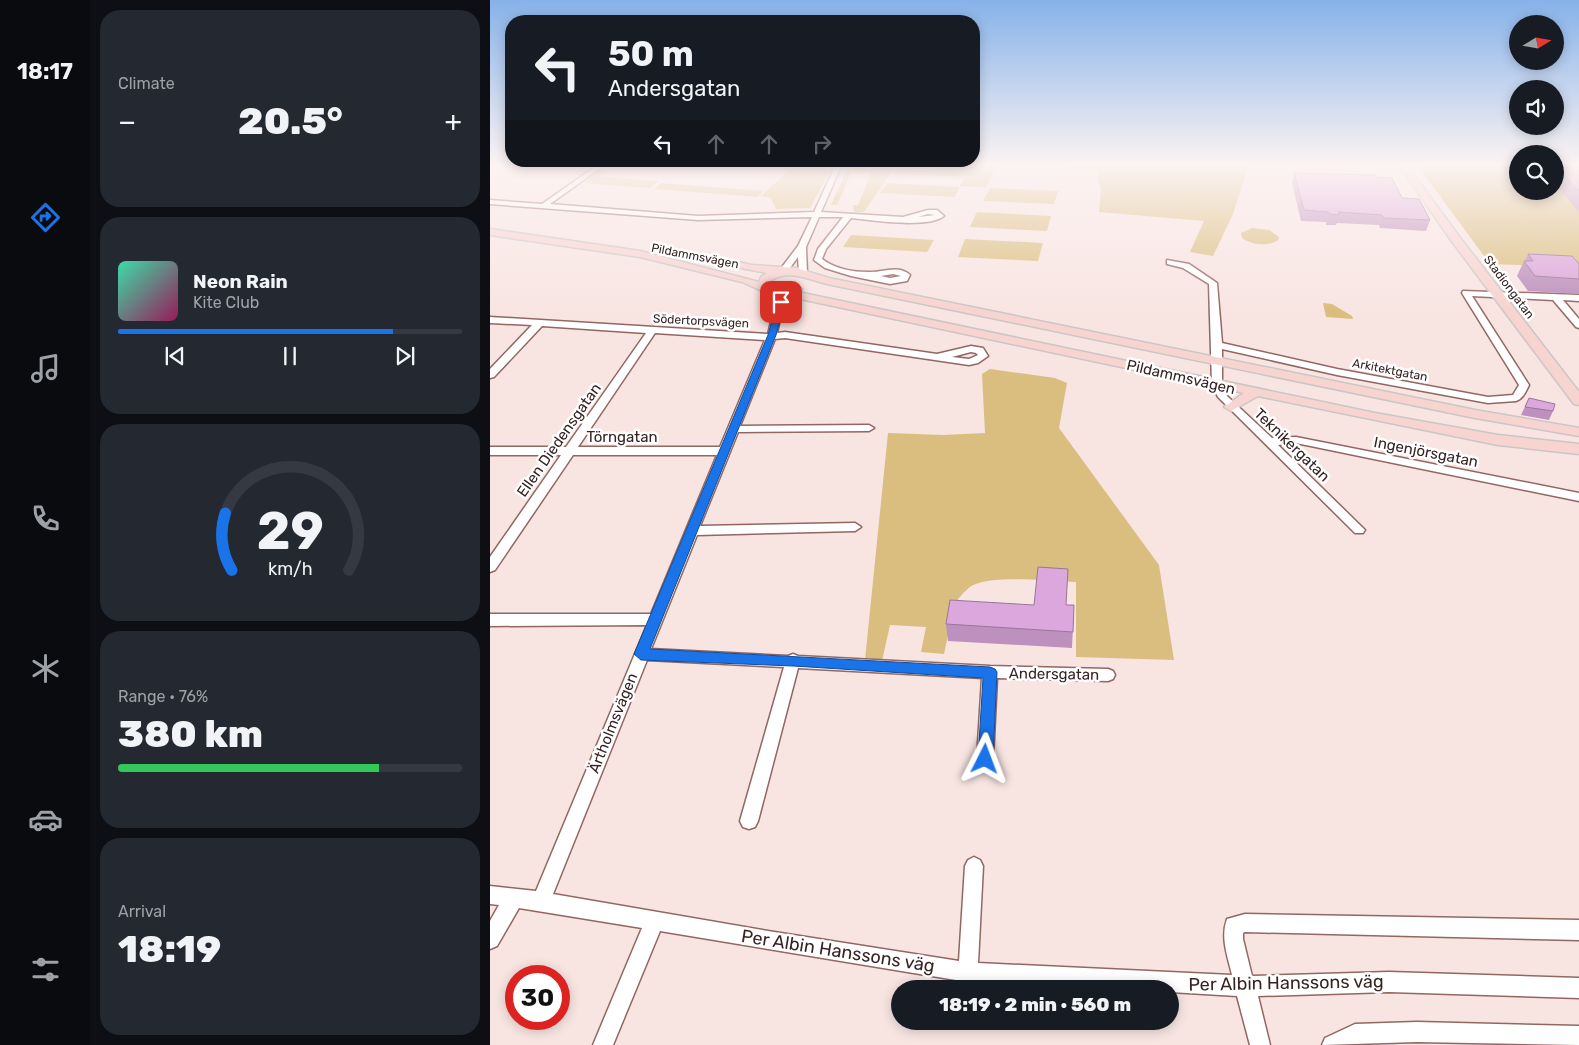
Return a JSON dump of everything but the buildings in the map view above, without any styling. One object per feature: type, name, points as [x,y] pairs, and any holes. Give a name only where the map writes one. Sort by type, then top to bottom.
[{"type":"main road","name":"Stadiongatan","points":[[1438,213],[1579,401]]},
{"type":"main road","name":"Pildammsvägen","points":[[490,225],[609,240],[758,269],[782,271]]},
{"type":"main road","name":"Pildammsvägen","points":[[490,232],[640,254],[763,286]]},
{"type":"main road","points":[[758,269],[778,266],[793,257]]},
{"type":"main road","points":[[782,271],[804,274],[807,279],[805,284],[784,293],[771,292],[763,286],[765,279],[782,271]]},
{"type":"main road","name":"Pildammsvägen","points":[[804,274],[826,281],[1217,362],[1475,414],[1579,432]]},
{"type":"main road","name":"Pildammsvägen","points":[[784,293],[1254,393],[1466,435],[1577,450]]},
{"type":"main road","points":[[1231,408],[1254,393]]},
{"type":"street","points":[[624,213],[698,218],[849,214],[906,218]]},
{"type":"street","points":[[849,214],[822,249],[818,260],[833,269],[869,276]]},
{"type":"street","points":[[782,271],[802,247],[816,215]]},
{"type":"street","points":[[802,247],[804,274]]},
{"type":"street","points":[[1170,262],[1186,266],[1213,283],[1217,385]]},
{"type":"street","name":"Arkitektgatan","points":[[1216,345],[1337,372],[1474,398],[1510,399],[1521,392],[1524,386],[1522,380],[1465,295],[1468,292],[1496,293]]},
{"type":"street","name":"Ärtholmsvägen","points":[[541,901],[772,335],[784,293]]},
{"type":"street","points":[[1496,293],[1579,298]]},
{"type":"street","points":[[1555,296],[1579,326]]},
{"type":"street","name":"Södertorpsvägen","points":[[490,320],[652,331],[810,338],[939,356]]},
{"type":"street","points":[[490,374],[540,323]]},
{"type":"street","name":"Ellen Diedensgatan","points":[[490,567],[652,331]]},
{"type":"street","name":"Teknikergatan","points":[[1217,385],[1222,397],[1231,408],[1359,530]]},
{"type":"street","points":[[733,429],[869,428]]},
{"type":"street","name":"Ingenjörsgatan","points":[[1268,442],[1296,440],[1579,497]]},
{"type":"street","name":"Törngatan","points":[[490,451],[724,451]]},
{"type":"street","points":[[691,531],[856,527]]},
{"type":"street","points":[[490,620],[655,619]]},
{"type":"street","name":"Andersgatan","points":[[641,654],[793,660],[990,672],[1108,675]]},
{"type":"street","points":[[749,821],[793,660]]},
{"type":"street","points":[[985,759],[990,672]]},
{"type":"street","points":[[968,972],[974,866]]},
{"type":"street","name":"Per Albin Hanssons väg","points":[[490,895],[541,901],[968,972],[1243,986],[1389,982],[1579,988]]},
{"type":"street","points":[[490,939],[514,898]]},
{"type":"street","points":[[603,1045],[655,921]]},
{"type":"street","points":[[1260,1045],[1243,986],[1233,939],[1234,926],[1245,923],[1579,930]]},
{"type":"street","points":[[1332,1045],[1355,1034],[1417,1032],[1579,1036]]},
{"type":"shaded area","points":[[977,213],[1051,216],[1047,231],[970,227]]},
{"type":"shaded area","points":[[1108,213],[1233,213],[1213,256],[1190,252],[1204,221]]},
{"type":"shaded area","points":[[1452,213],[1579,213],[1579,267],[1490,264]]},
{"type":"shaded area","points":[[1252,228],[1269,230],[1279,237],[1278,240],[1270,244],[1260,244],[1242,238],[1241,233]]},
{"type":"shaded area","points":[[851,235],[934,240],[927,252],[843,247]]},
{"type":"shaded area","points":[[965,239],[1043,243],[1038,261],[958,257]]},
{"type":"shaded area","points":[[1323,303],[1332,304],[1352,316],[1353,319],[1326,317]]},
{"type":"shaded area","points":[[990,369],[1055,378],[1067,383],[1059,428],[1159,565],[1174,660],[1076,657],[1076,582],[1013,579],[976,584],[970,587],[958,599],[958,607],[952,616],[944,654],[921,652],[926,627],[890,625],[882,661],[865,660],[888,433],[943,435],[985,433],[982,374]]},
{"type":"route","points":[[781,302],[772,335],[641,654],[793,660],[990,672],[985,759]]}]
